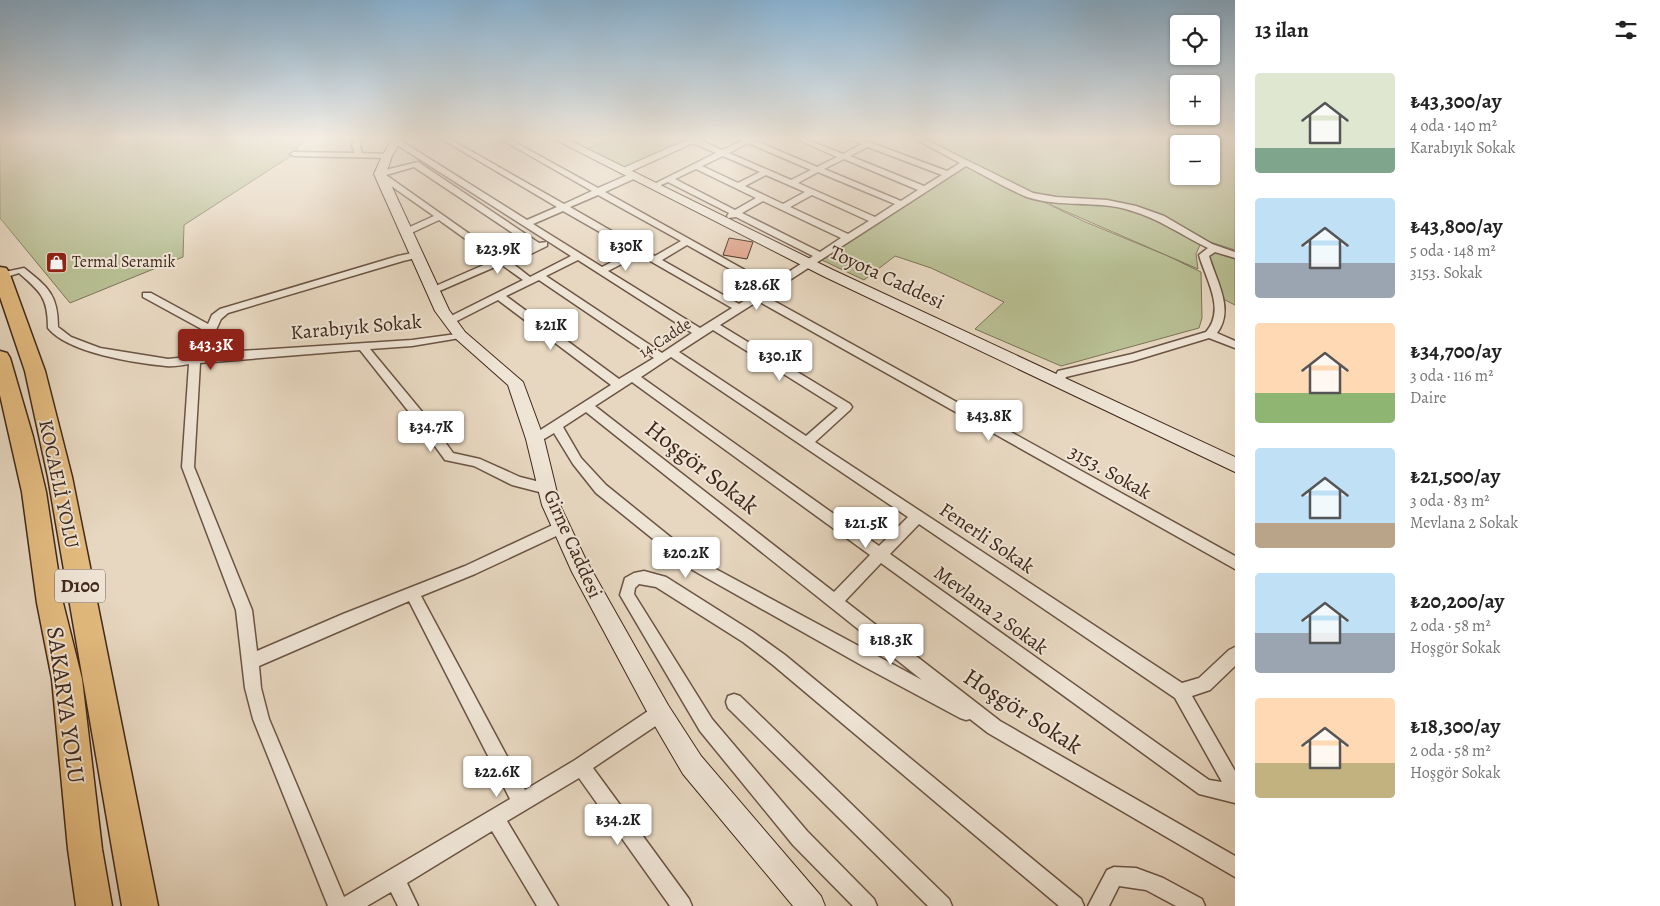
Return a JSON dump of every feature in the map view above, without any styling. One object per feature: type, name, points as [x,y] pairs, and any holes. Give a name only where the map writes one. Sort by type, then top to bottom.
[{"type":"highway","name":"KOCAELİ YOLU","points":[[0,274],[35,371],[60,477],[140,906]]},
{"type":"highway","name":"SAKARYA YOLU","points":[[0,358],[8,405],[34,492],[50,603],[67,679],[85,849],[94,906]]},
{"type":"street","name":"Girne Caddesi","points":[[383,180],[442,311],[455,328],[515,382],[534,439],[551,504],[579,566],[660,713],[692,765],[811,906]]},
{"type":"street","points":[[389,180],[530,281]]},
{"type":"street","points":[[439,180],[539,247]]},
{"type":"street","points":[[452,180],[553,240],[700,333]]},
{"type":"street","points":[[517,180],[738,308]]},
{"type":"street","points":[[579,180],[771,288]]},
{"type":"street","points":[[526,224],[598,191],[616,180]]},
{"type":"street","name":"Toyota Caddesi","points":[[643,180],[723,220],[815,259],[1060,377],[1235,465]]},
{"type":"street","points":[[654,186],[665,180]]},
{"type":"street","points":[[671,180],[736,213],[815,259]]},
{"type":"street","points":[[727,180],[848,238]]},
{"type":"street","points":[[739,186],[750,180]]},
{"type":"street","points":[[785,180],[875,220]]},
{"type":"street","points":[[791,183],[796,180]]},
{"type":"street","points":[[845,180],[901,204]]},
{"type":"street","points":[[903,180],[924,189]]},
{"type":"street","name":"14.Cadde","points":[[534,439],[937,180]]},
{"type":"street","points":[[1002,180],[1030,195],[1049,200],[1110,203],[1149,213],[1214,248],[1235,255]]},
{"type":"street","points":[[784,207],[812,192]]},
{"type":"street","points":[[723,220],[763,197]]},
{"type":"street","points":[[406,232],[440,217]]},
{"type":"street","points":[[434,290],[507,262],[553,240]]},
{"type":"street","points":[[655,260],[688,241]]},
{"type":"street","points":[[1060,377],[1210,334],[1216,330],[1221,319],[1221,306],[1217,289],[1204,255],[1214,248]]},
{"type":"street","points":[[601,271],[639,251]]},
{"type":"street","points":[[211,330],[216,317],[224,311],[416,255]]},
{"type":"street","name":"Karabıyık Sokak","points":[[0,274],[21,270],[46,291],[53,307],[53,328],[67,339],[98,351],[168,364],[239,355],[412,343],[455,328],[499,296],[578,256]]},
{"type":"street","name":"Fenerli Sokak","points":[[540,276],[807,442],[1181,692]]},
{"type":"street","points":[[147,295],[211,330],[219,343],[239,355]]},
{"type":"street","points":[[499,296],[619,385]]},
{"type":"street","name":"3153. Sokak","points":[[757,296],[1235,563]]},
{"type":"street","points":[[713,325],[846,407],[807,442]]},
{"type":"street","points":[[1210,334],[1235,345]]},
{"type":"street","points":[[363,347],[382,374],[438,440],[449,457],[476,462],[517,481],[547,489]]},
{"type":"street","points":[[195,360],[188,467],[244,610],[254,688],[261,719],[338,906]]},
{"type":"street","name":"Mevlana 2 Sokak","points":[[632,376],[1205,788],[1235,794]]},
{"type":"street","name":"Toyota Caddesi","points":[[1060,377],[1235,456]]},
{"type":"street","name":"Hoşgör Sokak","points":[[586,406],[994,727],[1235,867]]},
{"type":"street","points":[[556,425],[577,461],[601,489],[694,564],[869,661],[994,727]]},
{"type":"street","points":[[834,602],[918,516]]},
{"type":"street","points":[[251,662],[348,619],[470,570],[562,527]]},
{"type":"street","points":[[867,906],[800,838],[706,725],[627,595],[628,587],[632,580],[651,577],[748,637],[786,666],[1074,906]]},
{"type":"street","points":[[412,593],[522,802]]},
{"type":"street","points":[[1235,655],[1204,684],[1181,692],[1235,788]]},
{"type":"street","points":[[734,702],[942,906]]},
{"type":"street","points":[[348,906],[581,766],[660,713]]},
{"type":"street","points":[[581,766],[682,906]]},
{"type":"street","points":[[495,818],[548,906]]},
{"type":"street","points":[[1098,906],[1114,877],[1128,875],[1152,882],[1195,906]]},
{"type":"street","points":[[395,879],[408,906]]},
{"type":"green space","points":[[0,180],[253,180],[184,225],[183,257],[70,303],[0,218]]},
{"type":"green space","points":[[943,180],[999,180],[1083,221],[1168,256],[1201,272],[1202,318],[1199,328],[1061,366],[975,329],[1004,302],[931,268],[895,256],[864,280],[822,260]]},
{"type":"green space","points":[[1005,180],[1170,180],[1170,185],[1220,185],[1220,180],[1235,180],[1235,250],[1210,242],[1138,209],[1043,198]]},
{"type":"green space","points":[[1048,201],[1104,204],[1155,218],[1200,245],[1196,254],[1198,269],[1051,205]]},
{"type":"green space","points":[[1207,249],[1235,256],[1235,305],[1217,296],[1202,256]]},
{"type":"building","points":[[729,238],[753,242],[747,259],[723,255]]},
{"type":"place","name":"Termal Seramik","points":[[56,262]]}]
